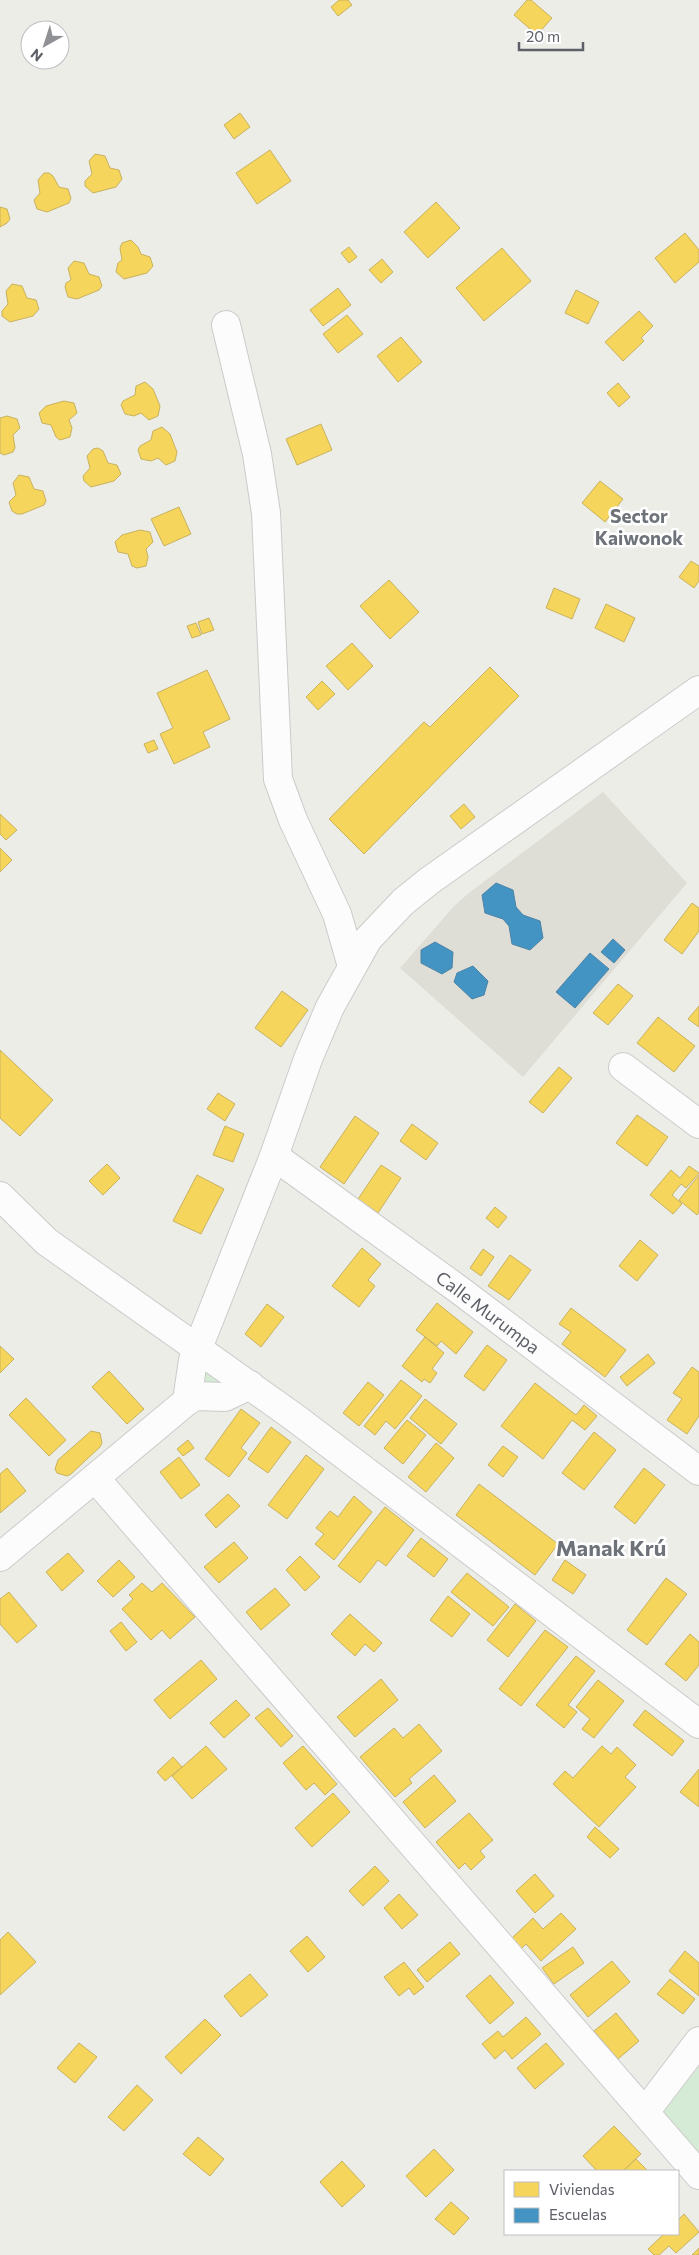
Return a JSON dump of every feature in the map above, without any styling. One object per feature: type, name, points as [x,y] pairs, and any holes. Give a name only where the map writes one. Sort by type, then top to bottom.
[{"type":"street","points":[[226,325],[258,454],[266,513],[278,779],[293,820],[337,914],[352,966]]},
{"type":"street","points":[[187,1401],[198,1348],[274,1156],[308,1059],[330,1007],[368,939],[385,920],[423,886],[699,690]]},
{"type":"street","points":[[623,1067],[699,1124]]},
{"type":"street","name":"Calle Murumpa","points":[[274,1156],[458,1289],[699,1471]]},
{"type":"street","points":[[0,1196],[47,1242],[250,1385],[699,1724]]},
{"type":"street","points":[[0,1557],[187,1401],[196,1396],[225,1397],[250,1385]]},
{"type":"street","points":[[95,1478],[699,2175]]},
{"type":"street","points":[[645,2112],[699,2041]]},
{"type":"shaded area","points":[[603,792],[687,883],[523,1077],[400,968],[455,905]]},
{"type":"green space","points":[[218,1367],[224,1387],[204,1383],[206,1371]]},
{"type":"green space","points":[[699,2066],[699,2152],[663,2112]]},
{"type":"building: Viviendas","points":[[339,0],[348,0],[352,5],[338,16],[331,7]]},
{"type":"building: Viviendas","points":[[527,0],[531,0],[552,18],[537,35],[514,15]]},
{"type":"building: Viviendas","points":[[240,113],[250,127],[234,139],[224,125]]},
{"type":"building: Viviendas","points":[[270,150],[291,181],[257,204],[236,173]]},
{"type":"building: Viviendas","points":[[95,154],[105,156],[110,168],[119,170],[122,179],[116,187],[93,193],[85,186],[85,181],[92,174],[89,161]]},
{"type":"building: Viviendas","points":[[44,173],[49,173],[53,176],[59,187],[68,189],[71,198],[69,203],[47,212],[37,209],[34,200],[40,193],[38,180]]},
{"type":"building: Viviendas","points":[[436,202],[460,228],[428,258],[404,232]]},
{"type":"building: Viviendas","points":[[0,207],[7,209],[10,219],[0,227]]},
{"type":"building: Viviendas","points":[[685,233],[699,250],[699,262],[675,283],[655,258]]},
{"type":"building: Viviendas","points":[[131,240],[138,247],[141,254],[150,257],[153,266],[147,273],[124,279],[116,272],[118,263],[122,260],[120,248],[122,243]]},
{"type":"building: Viviendas","points":[[349,247],[357,257],[349,263],[341,253]]},
{"type":"building: Viviendas","points":[[502,248],[531,281],[484,321],[456,288]]},
{"type":"building: Viviendas","points":[[382,259],[393,272],[381,283],[369,270]]},
{"type":"building: Viviendas","points":[[74,261],[84,263],[89,274],[99,277],[102,286],[99,290],[77,299],[68,297],[65,287],[66,283],[71,280],[68,268]]},
{"type":"building: Viviendas","points":[[12,284],[22,286],[27,298],[36,300],[39,309],[33,316],[10,322],[2,316],[2,311],[8,304],[6,291]]},
{"type":"building: Viviendas","points":[[338,288],[351,305],[323,326],[310,310]]},
{"type":"building: Viviendas","points":[[576,290],[599,302],[588,324],[565,313]]},
{"type":"building: Viviendas","points":[[639,311],[653,326],[641,338],[644,341],[623,361],[605,342]]},
{"type":"building: Viviendas","points":[[347,315],[363,334],[338,353],[323,334]]},
{"type":"building: Viviendas","points":[[401,337],[422,362],[398,382],[377,356]]},
{"type":"building: Viviendas","points":[[145,382],[153,389],[160,406],[158,416],[149,420],[141,413],[134,416],[125,414],[121,405],[123,401],[135,395],[136,386]]},
{"type":"building: Viviendas","points":[[618,383],[630,397],[619,407],[607,393]]},
{"type":"building: Viviendas","points":[[64,401],[74,403],[77,413],[69,420],[72,428],[70,437],[60,440],[56,437],[51,425],[42,423],[39,413],[46,406]]},
{"type":"building: Viviendas","points":[[7,416],[17,419],[20,428],[13,435],[15,448],[13,452],[4,455],[0,453],[0,418]]},
{"type":"building: Viviendas","points":[[321,424],[332,450],[297,465],[286,439]]},
{"type":"building: Viviendas","points":[[162,427],[170,434],[177,452],[175,461],[166,465],[158,458],[151,461],[141,459],[138,450],[140,446],[151,440],[153,431]]},
{"type":"building: Viviendas","points":[[98,448],[103,451],[108,463],[117,465],[121,474],[114,481],[91,487],[84,481],[83,476],[90,468],[87,456],[93,449]]},
{"type":"building: Viviendas","points":[[19,475],[29,477],[34,489],[43,491],[46,501],[44,505],[22,514],[12,511],[9,502],[16,495],[13,483]]},
{"type":"building: Viviendas","points":[[600,481],[623,499],[605,522],[582,503]]},
{"type":"building: Viviendas","points":[[179,507],[191,534],[164,546],[151,519]]},
{"type":"building: Viviendas","points":[[140,530],[150,532],[153,542],[146,549],[148,557],[146,566],[137,568],[132,566],[128,554],[118,552],[115,542],[122,535]]},
{"type":"building: Viviendas","points":[[691,561],[699,566],[699,581],[694,588],[679,577]]},
{"type":"building: Viviendas","points":[[389,580],[419,612],[390,639],[360,606]]},
{"type":"building: Viviendas","points":[[554,588],[580,599],[572,619],[546,608]]},
{"type":"building: Viviendas","points":[[606,604],[635,618],[624,642],[595,628]]},
{"type":"building: Viviendas","points":[[209,618],[214,630],[202,634],[198,622]]},
{"type":"building: Viviendas","points":[[196,623],[201,635],[192,638],[187,626]]},
{"type":"building: Viviendas","points":[[352,643],[373,666],[348,690],[326,666]]},
{"type":"building: Viviendas","points":[[490,667],[519,696],[364,854],[329,819],[424,722],[430,727]]},
{"type":"building: Viviendas","points":[[207,670],[230,719],[203,732],[210,747],[174,764],[160,734],[173,728],[157,693]]},
{"type":"building: Viviendas","points":[[322,681],[335,694],[318,710],[306,697]]},
{"type":"building: Viviendas","points":[[154,740],[158,749],[148,753],[144,744]]},
{"type":"building: Viviendas","points":[[464,804],[475,817],[461,829],[450,816]]},
{"type":"building: Viviendas","points":[[0,814],[17,830],[6,840],[0,834]]},
{"type":"building: Viviendas","points":[[0,848],[12,860],[0,872]]},
{"type":"building: Viviendas","points":[[692,903],[699,908],[699,931],[682,954],[664,940]]},
{"type":"building: Viviendas","points":[[618,984],[633,996],[608,1025],[593,1013]]},
{"type":"building: Viviendas","points":[[282,991],[308,1010],[281,1047],[255,1028]]},
{"type":"building: Viviendas","points":[[699,1006],[699,1027],[688,1019]]},
{"type":"building: Viviendas","points":[[658,1017],[695,1046],[674,1072],[637,1043]]},
{"type":"building: Viviendas","points":[[0,1050],[53,1100],[20,1136],[0,1118]]},
{"type":"building: Viviendas","points":[[559,1067],[572,1078],[543,1113],[529,1102]]},
{"type":"building: Viviendas","points":[[218,1093],[235,1104],[225,1121],[207,1109]]},
{"type":"building: Viviendas","points":[[637,1115],[668,1137],[647,1166],[616,1143]]},
{"type":"building: Viviendas","points":[[355,1116],[379,1133],[344,1184],[320,1167]]},
{"type":"building: Viviendas","points":[[412,1124],[438,1143],[426,1160],[400,1141]]},
{"type":"building: Viviendas","points":[[225,1126],[244,1134],[233,1162],[213,1155]]},
{"type":"building: Viviendas","points":[[107,1164],[120,1178],[103,1195],[89,1181]]},
{"type":"building: Viviendas","points":[[381,1165],[401,1178],[378,1213],[358,1199]]},
{"type":"building: Viviendas","points":[[689,1166],[699,1173],[686,1188],[681,1184],[672,1195],[682,1204],[673,1214],[650,1195],[671,1170],[680,1178]]},
{"type":"building: Viviendas","points":[[197,1175],[224,1189],[201,1234],[173,1221]]},
{"type":"building: Viviendas","points":[[699,1175],[699,1212],[697,1215],[679,1200]]},
{"type":"building: Viviendas","points":[[495,1207],[507,1217],[498,1228],[486,1218]]},
{"type":"building: Viviendas","points":[[640,1240],[658,1255],[637,1281],[619,1266]]},
{"type":"building: Viviendas","points":[[362,1248],[381,1264],[368,1280],[375,1286],[359,1307],[332,1286]]},
{"type":"building: Viviendas","points":[[483,1249],[494,1257],[481,1276],[470,1268]]},
{"type":"building: Viviendas","points":[[510,1255],[531,1270],[509,1300],[488,1286]]},
{"type":"building: Viviendas","points":[[437,1303],[473,1332],[456,1354],[441,1341],[437,1346],[416,1330]]},
{"type":"building: Viviendas","points":[[267,1304],[284,1317],[261,1347],[245,1334]]},
{"type":"building: Viviendas","points":[[571,1308],[626,1350],[605,1377],[562,1344],[571,1332],[559,1324]]},
{"type":"building: Viviendas","points":[[425,1337],[444,1353],[432,1369],[437,1373],[430,1383],[424,1379],[422,1382],[402,1366]]},
{"type":"building: Viviendas","points":[[487,1345],[507,1360],[484,1391],[464,1376]]},
{"type":"building: Viviendas","points":[[0,1346],[14,1359],[0,1373]]},
{"type":"building: Viviendas","points":[[648,1354],[655,1363],[627,1386],[620,1377]]},
{"type":"building: Viviendas","points":[[692,1367],[699,1372],[699,1416],[687,1434],[667,1420],[682,1399],[673,1393]]},
{"type":"building: Viviendas","points":[[109,1371],[144,1409],[127,1424],[92,1387]]},
{"type":"building: Viviendas","points":[[401,1380],[422,1396],[395,1429],[386,1421],[375,1435],[364,1426]]},
{"type":"building: Viviendas","points":[[368,1382],[384,1395],[359,1426],[343,1413]]},
{"type":"building: Viviendas","points":[[535,1383],[576,1415],[584,1405],[597,1416],[585,1430],[572,1420],[543,1459],[501,1426]]},
{"type":"building: Viviendas","points":[[26,1398],[66,1440],[49,1456],[9,1415]]},
{"type":"building: Viviendas","points":[[425,1399],[457,1424],[441,1444],[410,1418]]},
{"type":"building: Viviendas","points":[[241,1409],[260,1423],[241,1448],[247,1453],[229,1477],[205,1459]]},
{"type":"building: Viviendas","points":[[407,1420],[426,1435],[403,1464],[384,1448]]},
{"type":"building: Viviendas","points":[[271,1427],[291,1442],[268,1473],[248,1459]]},
{"type":"building: Viviendas","points":[[91,1431],[100,1433],[102,1443],[100,1447],[71,1474],[67,1476],[57,1473],[55,1469],[58,1460]]},
{"type":"building: Viviendas","points":[[594,1432],[616,1450],[584,1490],[562,1473]]},
{"type":"building: Viviendas","points":[[188,1440],[194,1448],[183,1456],[177,1449]]},
{"type":"building: Viviendas","points":[[436,1443],[454,1458],[426,1492],[408,1477]]},
{"type":"building: Viviendas","points":[[503,1446],[518,1457],[503,1477],[488,1465]]},
{"type":"building: Viviendas","points":[[306,1455],[324,1469],[287,1519],[268,1505]]},
{"type":"building: Viviendas","points":[[179,1457],[200,1485],[181,1499],[160,1472]]},
{"type":"building: Viviendas","points":[[7,1468],[26,1491],[0,1513],[0,1474]]},
{"type":"building: Viviendas","points":[[644,1468],[665,1485],[635,1524],[614,1507]]},
{"type":"building: Viviendas","points":[[479,1484],[558,1544],[535,1575],[456,1515]]},
{"type":"building: Viviendas","points":[[228,1494],[240,1506],[216,1528],[205,1515]]},
{"type":"building: Viviendas","points":[[354,1496],[372,1512],[334,1560],[315,1544],[324,1534],[316,1528],[330,1511],[338,1517]]},
{"type":"building: Viviendas","points":[[385,1507],[414,1530],[386,1566],[378,1560],[360,1583],[338,1566]]},
{"type":"building: Viviendas","points":[[421,1538],[448,1559],[434,1577],[407,1556]]},
{"type":"building: Viviendas","points":[[234,1542],[248,1558],[219,1583],[204,1567]]},
{"type":"building: Viviendas","points":[[68,1553],[84,1571],[62,1591],[46,1572]]},
{"type":"building: Viviendas","points":[[300,1556],[320,1577],[305,1591],[286,1570]]},
{"type":"building: Viviendas","points":[[119,1560],[135,1577],[113,1597],[97,1581]]},
{"type":"building: Viviendas","points":[[565,1560],[586,1575],[573,1594],[552,1580]]},
{"type":"building: Viviendas","points":[[467,1573],[509,1607],[493,1626],[451,1592]]},
{"type":"building: Viviendas","points":[[666,1578],[687,1594],[647,1645],[627,1630]]},
{"type":"building: Viviendas","points":[[142,1583],[152,1592],[162,1583],[195,1617],[170,1639],[162,1630],[151,1640],[122,1609],[133,1599],[129,1595]]},
{"type":"building: Viviendas","points":[[275,1588],[290,1605],[261,1630],[246,1612]]},
{"type":"building: Viviendas","points":[[9,1592],[37,1626],[17,1643],[0,1624],[0,1599]]},
{"type":"building: Viviendas","points":[[448,1596],[470,1614],[452,1637],[430,1620]]},
{"type":"building: Viviendas","points":[[515,1604],[536,1621],[508,1657],[487,1640]]},
{"type":"building: Viviendas","points":[[350,1614],[382,1643],[374,1652],[365,1644],[355,1656],[331,1634]]},
{"type":"building: Viviendas","points":[[121,1622],[137,1642],[126,1651],[110,1631]]},
{"type":"building: Viviendas","points":[[545,1630],[568,1647],[521,1706],[499,1689]]},
{"type":"building: Viviendas","points":[[690,1634],[699,1642],[699,1665],[686,1681],[665,1664]]},
{"type":"building: Viviendas","points":[[576,1656],[595,1671],[568,1705],[577,1712],[564,1728],[536,1705]]},
{"type":"building: Viviendas","points":[[201,1660],[217,1679],[170,1719],[154,1700]]},
{"type":"building: Viviendas","points":[[381,1679],[398,1700],[355,1737],[337,1717]]},
{"type":"building: Viviendas","points":[[598,1680],[624,1701],[594,1738],[582,1729],[590,1719],[576,1707]]},
{"type":"building: Viviendas","points":[[236,1700],[250,1715],[224,1738],[210,1723]]},
{"type":"building: Viviendas","points":[[268,1708],[293,1736],[281,1747],[255,1718]]},
{"type":"building: Viviendas","points":[[645,1710],[684,1741],[672,1756],[633,1725]]},
{"type":"building: Viviendas","points":[[419,1724],[442,1751],[409,1779],[412,1783],[395,1797],[360,1757],[394,1728],[403,1738]]},
{"type":"building: Viviendas","points":[[206,1746],[227,1769],[192,1799],[172,1776]]},
{"type":"building: Viviendas","points":[[303,1746],[337,1784],[325,1795],[314,1783],[306,1790],[283,1763]]},
{"type":"building: Viviendas","points":[[602,1746],[611,1754],[617,1747],[636,1765],[625,1777],[636,1787],[599,1827],[553,1784],[565,1771],[573,1778]]},
{"type":"building: Viviendas","points":[[173,1757],[182,1767],[165,1781],[157,1772]]},
{"type":"building: Viviendas","points":[[699,1769],[699,1807],[680,1792]]},
{"type":"building: Viviendas","points":[[434,1775],[456,1801],[425,1828],[403,1802]]},
{"type":"building: Viviendas","points":[[333,1793],[350,1812],[312,1847],[295,1828]]},
{"type":"building: Viviendas","points":[[469,1813],[493,1840],[480,1851],[485,1857],[471,1870],[465,1863],[459,1869],[436,1842]]},
{"type":"building: Viviendas","points":[[595,1827],[619,1849],[610,1858],[587,1837]]},
{"type":"building: Viviendas","points":[[375,1866],[389,1881],[363,1906],[349,1891]]},
{"type":"building: Viviendas","points":[[535,1874],[554,1896],[535,1913],[516,1891]]},
{"type":"building: Viviendas","points":[[399,1894],[418,1915],[402,1929],[384,1908]]},
{"type":"building: Viviendas","points":[[561,1913],[576,1929],[541,1961],[526,1944],[520,1950],[511,1939],[533,1918],[543,1929]]},
{"type":"building: Viviendas","points":[[8,1932],[36,1962],[0,1995],[0,1940]]},
{"type":"building: Viviendas","points":[[307,1936],[325,1957],[308,1972],[290,1951]]},
{"type":"building: Viviendas","points":[[450,1942],[460,1954],[427,1982],[417,1970]]},
{"type":"building: Viviendas","points":[[573,1947],[584,1963],[554,1984],[542,1968]]},
{"type":"building: Viviendas","points":[[685,1951],[699,1963],[699,1996],[669,1971]]},
{"type":"building: Viviendas","points":[[612,1961],[630,1982],[588,2017],[570,1995]]},
{"type":"building: Viviendas","points":[[404,1962],[424,1987],[414,1995],[409,1988],[399,1996],[384,1977]]},
{"type":"building: Viviendas","points":[[250,1974],[268,1995],[241,2017],[224,1996]]},
{"type":"building: Viviendas","points":[[490,1975],[514,2003],[490,2024],[466,1996]]},
{"type":"building: Viviendas","points":[[670,1979],[695,1999],[683,2014],[657,1994]]},
{"type":"building: Viviendas","points":[[616,2013],[639,2041],[618,2059],[594,2031]]},
{"type":"building: Viviendas","points":[[526,2017],[541,2034],[512,2059],[505,2050],[495,2059],[482,2044],[498,2031],[503,2037]]},
{"type":"building: Viviendas","points":[[205,2019],[221,2035],[181,2074],[165,2057]]},
{"type":"building: Viviendas","points":[[79,2043],[97,2057],[75,2083],[57,2068]]},
{"type":"building: Viviendas","points":[[546,2043],[564,2064],[535,2089],[517,2068]]},
{"type":"building: Viviendas","points":[[137,2085],[153,2100],[124,2131],[108,2117]]},
{"type":"building: Viviendas","points":[[614,2126],[641,2154],[624,2170],[596,2170],[583,2156]]},
{"type":"building: Viviendas","points":[[198,2137],[224,2159],[210,2176],[183,2154]]},
{"type":"building: Viviendas","points":[[434,2149],[454,2170],[426,2197],[406,2176]]},
{"type":"building: Viviendas","points":[[636,2159],[647,2170],[624,2170]]},
{"type":"building: Viviendas","points":[[342,2161],[365,2186],[342,2207],[320,2182]]},
{"type":"building: Viviendas","points":[[451,2202],[469,2218],[454,2235],[435,2219]]},
{"type":"building: Viviendas","points":[[684,2214],[699,2232],[676,2253],[669,2246],[659,2255],[654,2255],[648,2249],[663,2235],[679,2235],[679,2219]]},
{"type":"building: Viviendas","points":[[699,2248],[699,2255],[692,2255]]},
{"type":"building: Escuelas","points":[[496,883],[513,890],[516,907],[523,915],[540,921],[543,938],[530,950],[512,944],[509,926],[503,919],[485,913],[482,895]]},
{"type":"building: Escuelas","points":[[613,939],[625,950],[614,963],[601,952]]},
{"type":"building: Escuelas","points":[[435,942],[453,952],[452,968],[442,974],[421,963],[421,950]]},
{"type":"building: Escuelas","points":[[590,953],[609,969],[575,1008],[556,992]]},
{"type":"building: Escuelas","points":[[473,966],[488,981],[484,995],[472,999],[454,982],[457,973]]},
{"type":"district","name":"Sector Kaiwonok","points":[[639,526]]},
{"type":"district","name":"Manak Krú","points":[[611,1547]]}]
